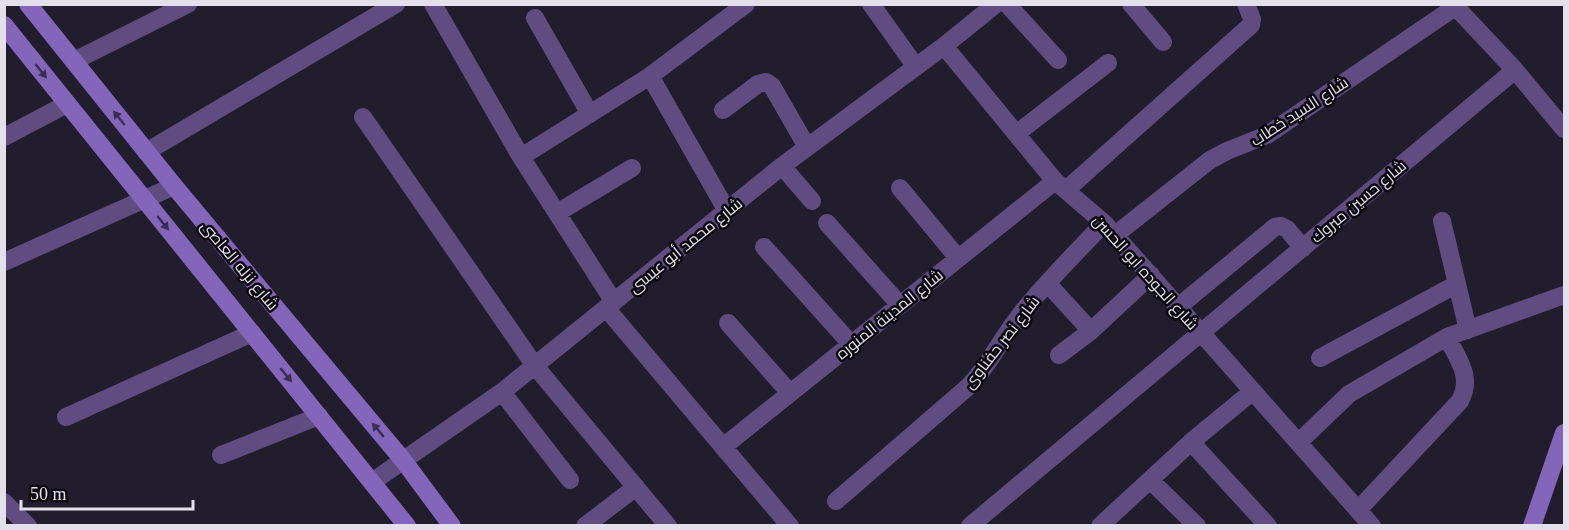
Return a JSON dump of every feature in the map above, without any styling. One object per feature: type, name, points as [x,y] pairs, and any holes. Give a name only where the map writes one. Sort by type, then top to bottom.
[{"type":"street","name":"شارع نزله العاصى","points":[[28,4],[174,186],[404,460],[452,525]]},
{"type":"street","points":[[74,62],[188,4]]},
{"type":"street","points":[[146,152],[396,4]]},
{"type":"street","points":[[433,4],[610,305],[723,447],[790,525]]},
{"type":"street","points":[[521,157],[650,76],[746,4]]},
{"type":"street","points":[[871,4],[916,67]]},
{"type":"street","name":"شارع محمد أبو عيسى","points":[[372,482],[502,392],[782,166],[944,46],[996,4]]},
{"type":"street","points":[[1007,4],[1058,60]]},
{"type":"street","points":[[1131,4],[1163,42]]},
{"type":"street","name":"شارع المدينة المنوره","points":[[723,447],[958,258],[1060,186],[1251,25],[1252,19],[1246,4]]},
{"type":"street","points":[[1454,6],[1515,69],[1564,129]]},
{"type":"street","name":"شارع السيد خطاب","points":[[1110,229],[1210,160],[1267,135],[1454,6]]},
{"type":"street","points":[[535,18],[590,114]]},
{"type":"street","name":"شارع نزله العاصى","points":[[8,36],[67,104],[407,525]]},
{"type":"street","name":"شارع الجوده ابو الحسن","points":[[944,46],[1060,186],[1110,229],[1368,519]]},
{"type":"street","points":[[1016,134],[1108,63]]},
{"type":"street","name":"شارع حسين مبروك","points":[[970,525],[1515,69]]},
{"type":"street","points":[[650,76],[727,211]]},
{"type":"street","points":[[723,110],[758,84],[766,82],[772,86],[807,147]]},
{"type":"street","points":[[4,137],[67,104]]},
{"type":"street","points":[[363,117],[535,366],[668,525]]},
{"type":"street","points":[[782,166],[812,201]]},
{"type":"street","points":[[557,213],[632,168]]},
{"type":"street","points":[[4,262],[174,186]]},
{"type":"street","points":[[900,188],[958,258]]},
{"type":"street","points":[[1442,221],[1468,330]]},
{"type":"street","points":[[827,223],[900,305]]},
{"type":"street","points":[[1178,307],[1275,227],[1281,226],[1287,229],[1303,248]]},
{"type":"street","name":"شارع نصر حفناوى","points":[[836,501],[969,386],[982,372],[1021,313],[1048,284],[1110,229]]},
{"type":"street","points":[[764,247],[851,344]]},
{"type":"street","points":[[1059,355],[1091,331],[1150,275]]},
{"type":"street","points":[[1048,284],[1091,331]]},
{"type":"street","points":[[1320,358],[1457,284]]},
{"type":"street","points":[[1299,442],[1349,394],[1447,337],[1564,295]]},
{"type":"street","points":[[728,323],[790,393]]},
{"type":"street","points":[[66,417],[252,333]]},
{"type":"street","points":[[1368,519],[1460,401],[1466,389],[1466,376],[1447,337]]},
{"type":"street","points":[[1100,525],[1191,442],[1253,391]]},
{"type":"street","points":[[502,392],[570,480]]},
{"type":"street","points":[[220,455],[319,416]]},
{"type":"street","points":[[1532,525],[1564,439]]},
{"type":"street","points":[[1191,442],[1268,525]]},
{"type":"street","points":[[1150,480],[1197,525]]},
{"type":"street","points":[[585,525],[636,487]]},
{"type":"street","points":[[4,502],[28,525]]}]
